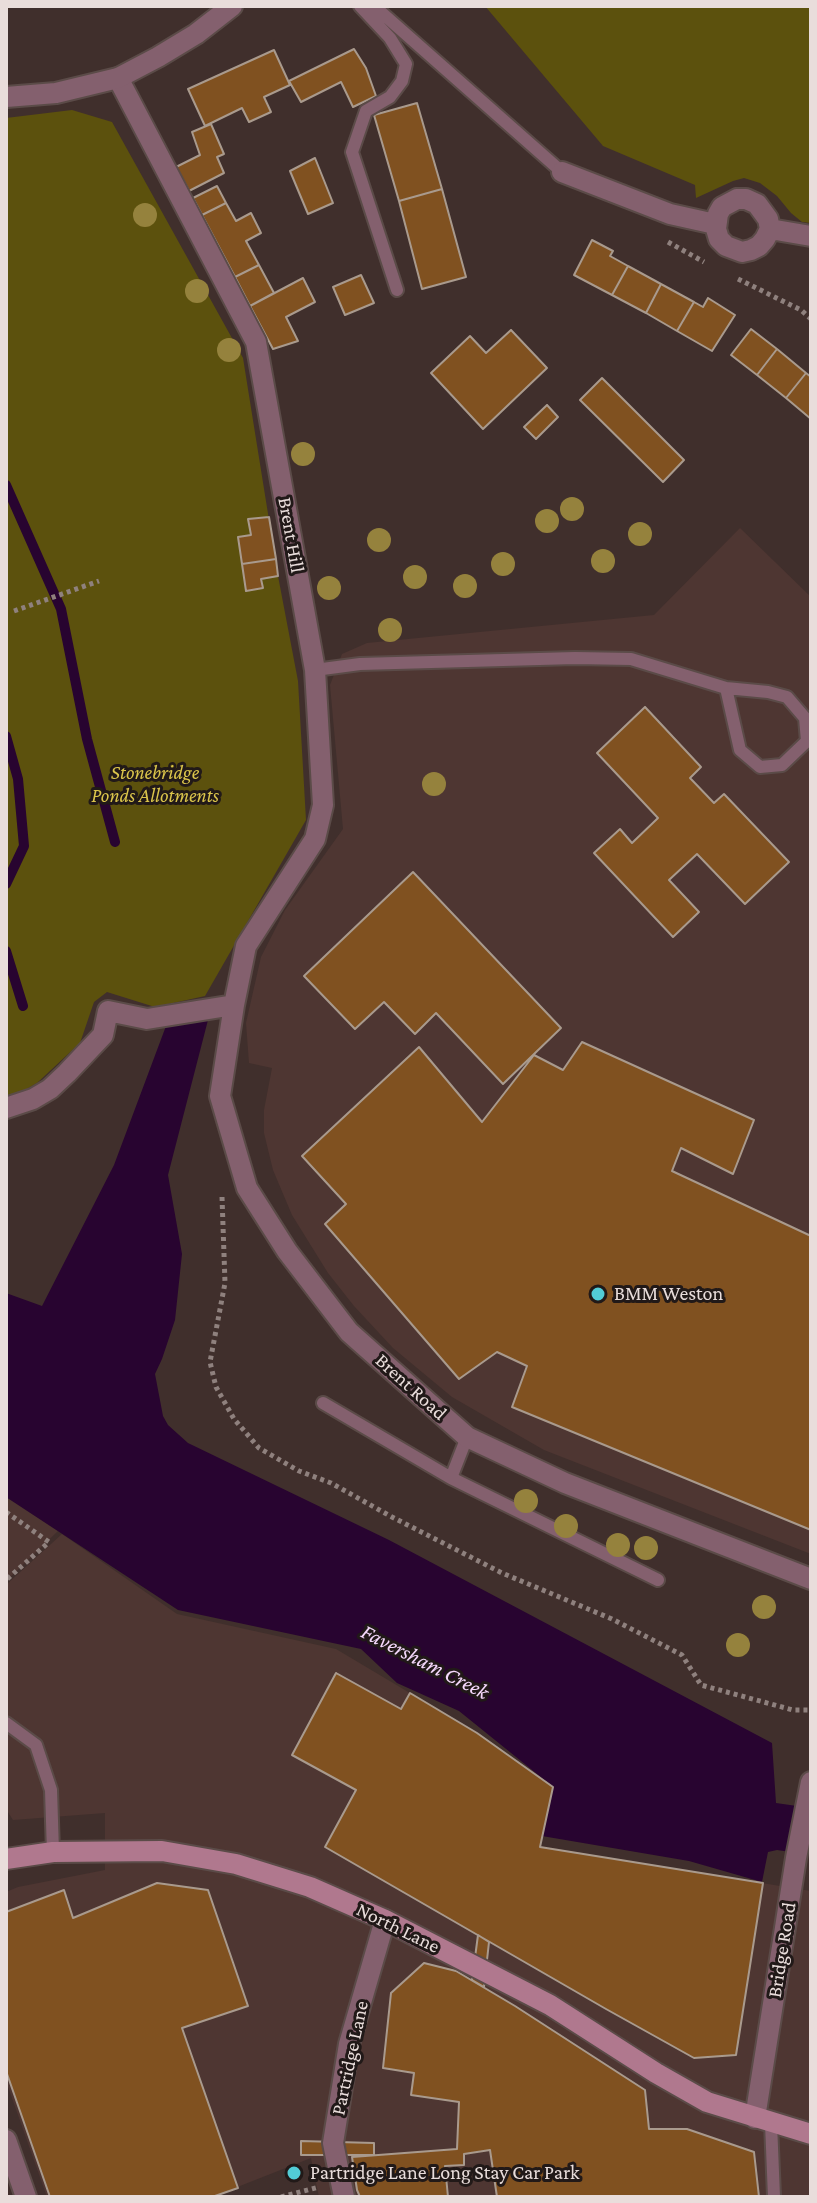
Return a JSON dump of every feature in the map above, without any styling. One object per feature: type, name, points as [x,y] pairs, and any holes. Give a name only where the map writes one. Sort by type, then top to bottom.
[{"type":"main road","name":"North Lane","points":[[6,1859],[53,1852],[162,1851],[236,1864],[310,1887],[385,1920],[550,2005],[707,2102],[811,2134]]},
{"type":"street","points":[[6,97],[56,93],[118,78],[196,34],[232,6]]},
{"type":"street","name":"Brent Hill","points":[[118,78],[256,342],[315,670],[323,805],[318,828],[315,839],[246,946],[234,1005]]},
{"type":"street","points":[[562,172],[670,214],[715,224]]},
{"type":"street","points":[[737,199],[746,199],[763,209],[770,229],[759,246],[742,252],[726,246],[719,239],[715,224],[722,207],[737,199]]},
{"type":"street","points":[[770,229],[811,236]]},
{"type":"street","points":[[6,1108],[33,1099],[67,1073],[103,1035],[108,1011],[147,1019],[234,1005]]},
{"type":"street","name":"Brent Road","points":[[234,1005],[220,1096],[247,1188],[287,1251],[349,1332],[467,1437],[565,1483],[811,1579]]},
{"type":"street","name":"Bridge Road","points":[[763,2120],[796,1858],[810,1790]]},
{"type":"street","name":"Partridge Lane","points":[[342,2189],[333,2143],[349,2044],[385,1920]]},
{"type":"street","points":[[6,2140],[26,2197]]},
{"type":"lane","points":[[360,6],[390,38],[406,64],[402,81],[390,97],[366,111],[352,152],[397,290]]},
{"type":"lane","points":[[374,6],[562,172]]},
{"type":"lane","points":[[315,670],[360,664],[631,659],[726,688],[787,697],[805,718],[807,741],[782,765],[760,767],[740,750],[726,688]]},
{"type":"lane","points":[[323,1403],[451,1478],[658,1580]]},
{"type":"lane","points":[[451,1478],[467,1437]]},
{"type":"lane","points":[[6,1723],[36,1745],[51,1790],[53,1852]]},
{"type":"lane","points":[[763,2120],[774,2197]]},
{"type":"path","points":[[658,236],[709,265]]},
{"type":"path","points":[[735,278],[801,310],[811,319]]},
{"type":"path","points":[[14,611],[99,581]]},
{"type":"path","points":[[6,1512],[49,1542],[6,1580]]},
{"type":"path","points":[[281,2197],[342,2189]]},
{"type":"shaded area","points":[[740,528],[811,597],[811,1554],[544,1450],[452,1397],[393,1348],[328,1273],[292,1215],[273,1170],[264,1133],[264,1110],[272,1068],[249,1063],[246,1023],[261,957],[285,910],[343,829],[330,685],[342,654],[367,643],[654,615]]},
{"type":"shaded area","points":[[6,1497],[58,1531],[6,1581]]},
{"type":"shaded area","points":[[62,1534],[177,1614],[336,1649],[477,1733],[553,1787],[540,1847],[811,1891],[811,2197],[319,2197],[311,2158],[212,2197],[47,2197],[6,2081],[6,1892],[105,1870],[105,1813],[13,1820],[6,1809],[6,1585]]},
{"type":"green space","points":[[485,6],[811,6],[811,223],[802,222],[760,183],[744,178],[696,198],[695,185],[603,146]]},
{"type":"green space","name":"Stonebridge Ponds Allotments","points":[[72,110],[112,122],[243,358],[298,681],[306,820],[205,996],[155,1007],[107,992],[94,1002],[80,1043],[37,1083],[6,1101],[6,118]]},
{"type":"water","name":"Faversham Creek","points":[[208,1020],[168,1175],[182,1254],[175,1320],[155,1374],[163,1416],[168,1425],[188,1443],[389,1540],[772,1743],[776,1803],[811,1808],[811,1855],[777,1850],[768,1852],[762,1882],[689,1861],[536,1835],[547,1782],[459,1711],[397,1683],[361,1649],[178,1610],[6,1497],[6,1293],[42,1306],[114,1165],[166,1026]]},
{"type":"building","points":[[354,49],[366,68],[376,96],[353,107],[341,82],[301,102],[289,81]]},
{"type":"building","points":[[274,50],[290,85],[264,97],[271,112],[249,122],[242,108],[205,126],[188,89]]},
{"type":"building","points":[[417,103],[442,189],[399,201],[374,115]]},
{"type":"building","points":[[211,124],[224,154],[217,157],[224,173],[189,191],[176,167],[200,155],[192,132]]},
{"type":"building","points":[[315,158],[333,203],[308,214],[290,171]]},
{"type":"building","points":[[217,186],[226,203],[202,215],[193,198]]},
{"type":"building","points":[[442,189],[466,277],[422,289],[399,201]]},
{"type":"building","points":[[226,203],[236,221],[251,213],[261,233],[246,241],[259,265],[235,277],[202,215]]},
{"type":"building","points":[[592,240],[613,251],[610,256],[628,266],[612,295],[574,275]]},
{"type":"building","points":[[259,265],[274,293],[250,306],[235,277]]},
{"type":"building","points":[[628,266],[661,284],[646,313],[612,295]]},
{"type":"building","points":[[361,275],[374,303],[345,315],[333,287]]},
{"type":"building","points":[[303,278],[315,302],[286,317],[298,341],[273,349],[250,306]]},
{"type":"building","points":[[661,284],[694,302],[677,331],[646,313]]},
{"type":"building","points":[[708,298],[735,315],[712,351],[677,331],[694,302],[703,307]]},
{"type":"building","points":[[751,329],[777,349],[757,375],[731,355]]},
{"type":"building","points":[[511,330],[547,368],[483,429],[431,373],[470,336],[486,353]]},
{"type":"building","points":[[777,349],[806,373],[786,398],[757,375]]},
{"type":"building","points":[[806,373],[811,377],[811,419],[786,398]]},
{"type":"building","points":[[602,378],[684,460],[663,482],[580,400]]},
{"type":"building","points":[[547,405],[558,417],[536,439],[524,427]]},
{"type":"building","points":[[269,517],[276,559],[242,564],[238,537],[251,535],[248,519]]},
{"type":"building","points":[[276,559],[278,576],[261,579],[263,588],[246,591],[242,564]]},
{"type":"building","points":[[645,707],[701,767],[690,778],[714,803],[724,794],[789,862],[745,904],[697,854],[669,880],[699,912],[673,937],[594,853],[620,829],[632,843],[658,818],[597,753]]},
{"type":"building","points":[[413,872],[561,1028],[503,1084],[436,1013],[415,1034],[384,1002],[355,1029],[304,976]]},
{"type":"building","name":"BMM Weston","points":[[582,1042],[754,1120],[733,1174],[681,1148],[672,1171],[811,1236],[811,1530],[512,1407],[527,1366],[497,1352],[459,1379],[325,1224],[346,1204],[302,1156],[419,1047],[482,1122],[534,1055],[563,1070]]},
{"type":"building","points":[[336,1673],[401,1709],[410,1693],[477,1733],[553,1787],[540,1847],[763,1883],[736,2055],[694,2058],[325,1847],[356,1790],[292,1755]]},
{"type":"building","points":[[157,1883],[208,1890],[248,2006],[182,2028],[238,2188],[212,2197],[50,2197],[6,2071],[6,1912],[64,1890],[73,1918]]},
{"type":"building","points":[[478,1935],[489,1942],[484,1987],[472,1980]]},
{"type":"building","points":[[424,1963],[456,1971],[645,2090],[649,2129],[687,2129],[754,2152],[759,2197],[497,2197],[490,2150],[464,2154],[464,2165],[445,2166],[448,2197],[360,2197],[352,2157],[457,2149],[459,2102],[411,2095],[414,2073],[383,2068],[391,1993]]},
{"type":"building","points":[[301,2141],[374,2143],[374,2155],[301,2155]]},
{"type":"waterway","points":[[6,485],[61,609],[87,739],[115,842]]},
{"type":"waterway","points":[[6,736],[18,779],[24,846],[6,884]]},
{"type":"waterway","points":[[6,951],[23,1006]]},
{"type":"place","name":"BMM Weston","points":[[598,1294]]},
{"type":"place","name":"Partridge Lane Long Stay Car Park","points":[[294,2173]]}]
